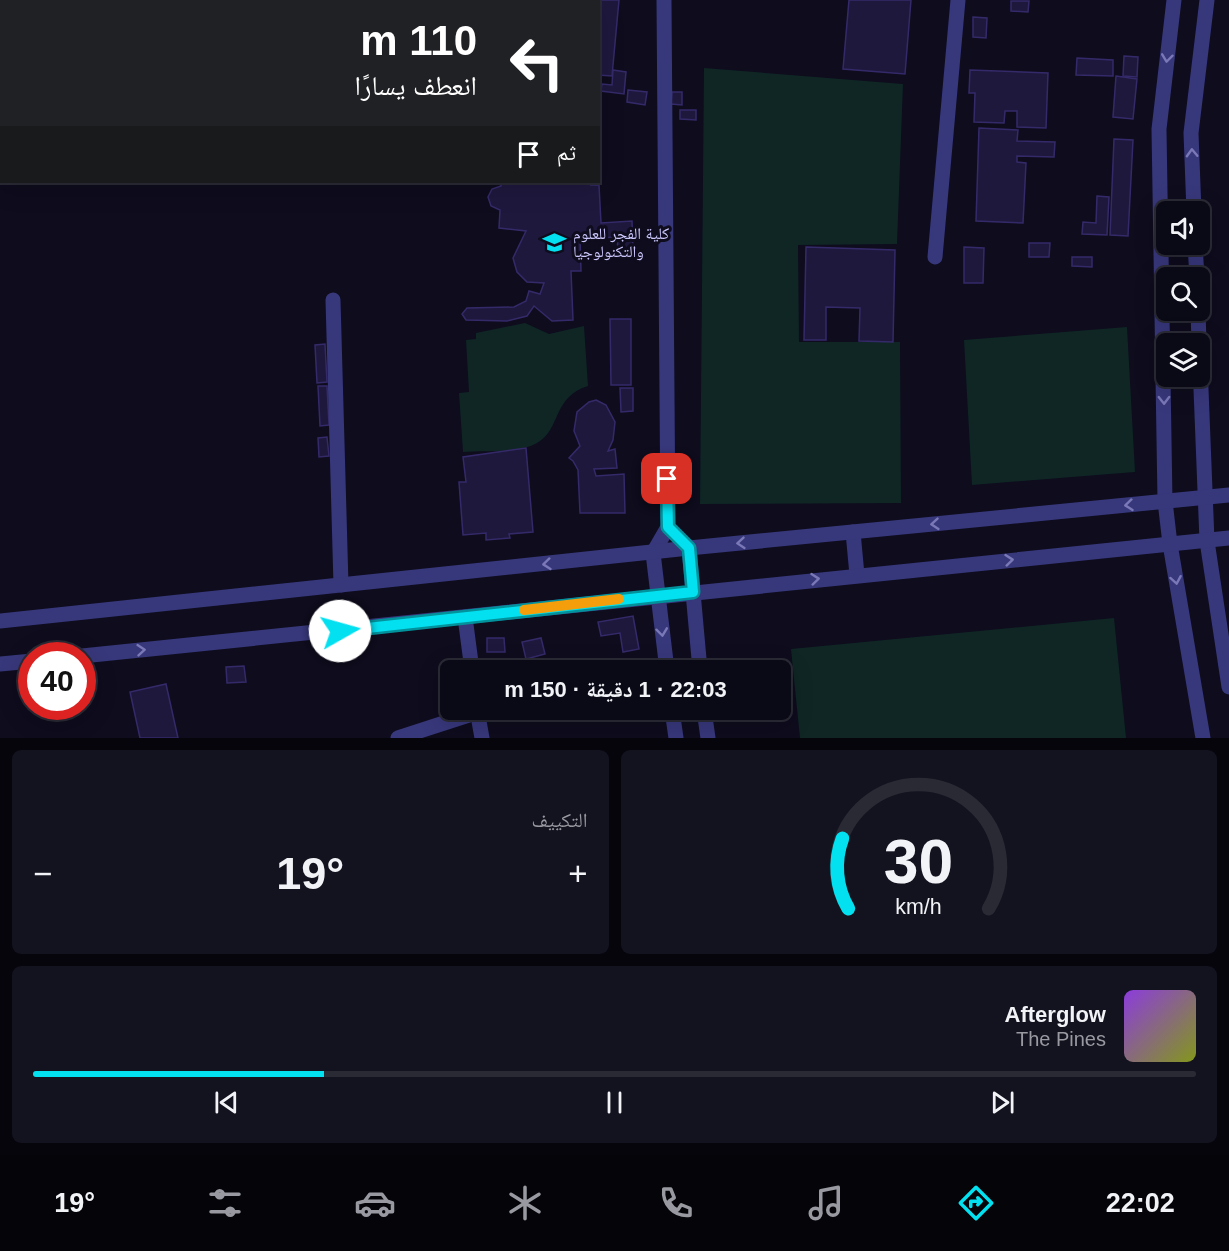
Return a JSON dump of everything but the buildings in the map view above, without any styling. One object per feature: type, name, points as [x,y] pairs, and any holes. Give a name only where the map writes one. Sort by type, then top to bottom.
[{"type":"street","points":[[664,0],[668,527],[653,553],[666,660]]},
{"type":"street","points":[[935,257],[958,0]]},
{"type":"street","points":[[1174,0],[1159,129],[1165,501],[1170,544],[1203,738]]},
{"type":"street","points":[[1194,201],[1191,133],[1207,0]]},
{"type":"street","points":[[333,300],[341,585]]},
{"type":"street","points":[[1201,387],[1208,541],[1229,687]]},
{"type":"street","points":[[0,621],[689,548],[1229,495]]},
{"type":"street","points":[[668,527],[689,548],[699,660]]},
{"type":"street","points":[[853,532],[857,575]]},
{"type":"street","points":[[96,655],[657,595],[1229,538]]},
{"type":"street","points":[[465,617],[471,660]]},
{"type":"street","points":[[0,664],[18,662]]},
{"type":"street","points":[[398,738],[451,720]]},
{"type":"street","points":[[479,720],[482,738]]},
{"type":"street","points":[[673,720],[676,738]]},
{"type":"street","points":[[705,720],[708,738]]},
{"type":"green space","points":[[704,68],[903,84],[897,244],[798,245],[799,342],[900,342],[901,503],[700,504]]},
{"type":"green space","points":[[525,323],[549,334],[584,326],[588,386],[576,391],[568,398],[550,430],[537,443],[521,449],[463,452],[459,393],[469,392],[466,340],[476,339],[476,333]]},
{"type":"green space","points":[[1127,327],[1135,472],[972,485],[964,340]]},
{"type":"green space","points":[[1114,618],[1126,738],[800,738],[791,649]]},
{"type":"slow traffic","points":[[524,610],[619,599]]},
{"type":"place","name":"كلية الفجر للعلوم والتكنولوجيا","points":[[555,242]]},
{"type":"route","points":[[340,631],[693,592],[689,548],[668,527],[667,479]]}]
